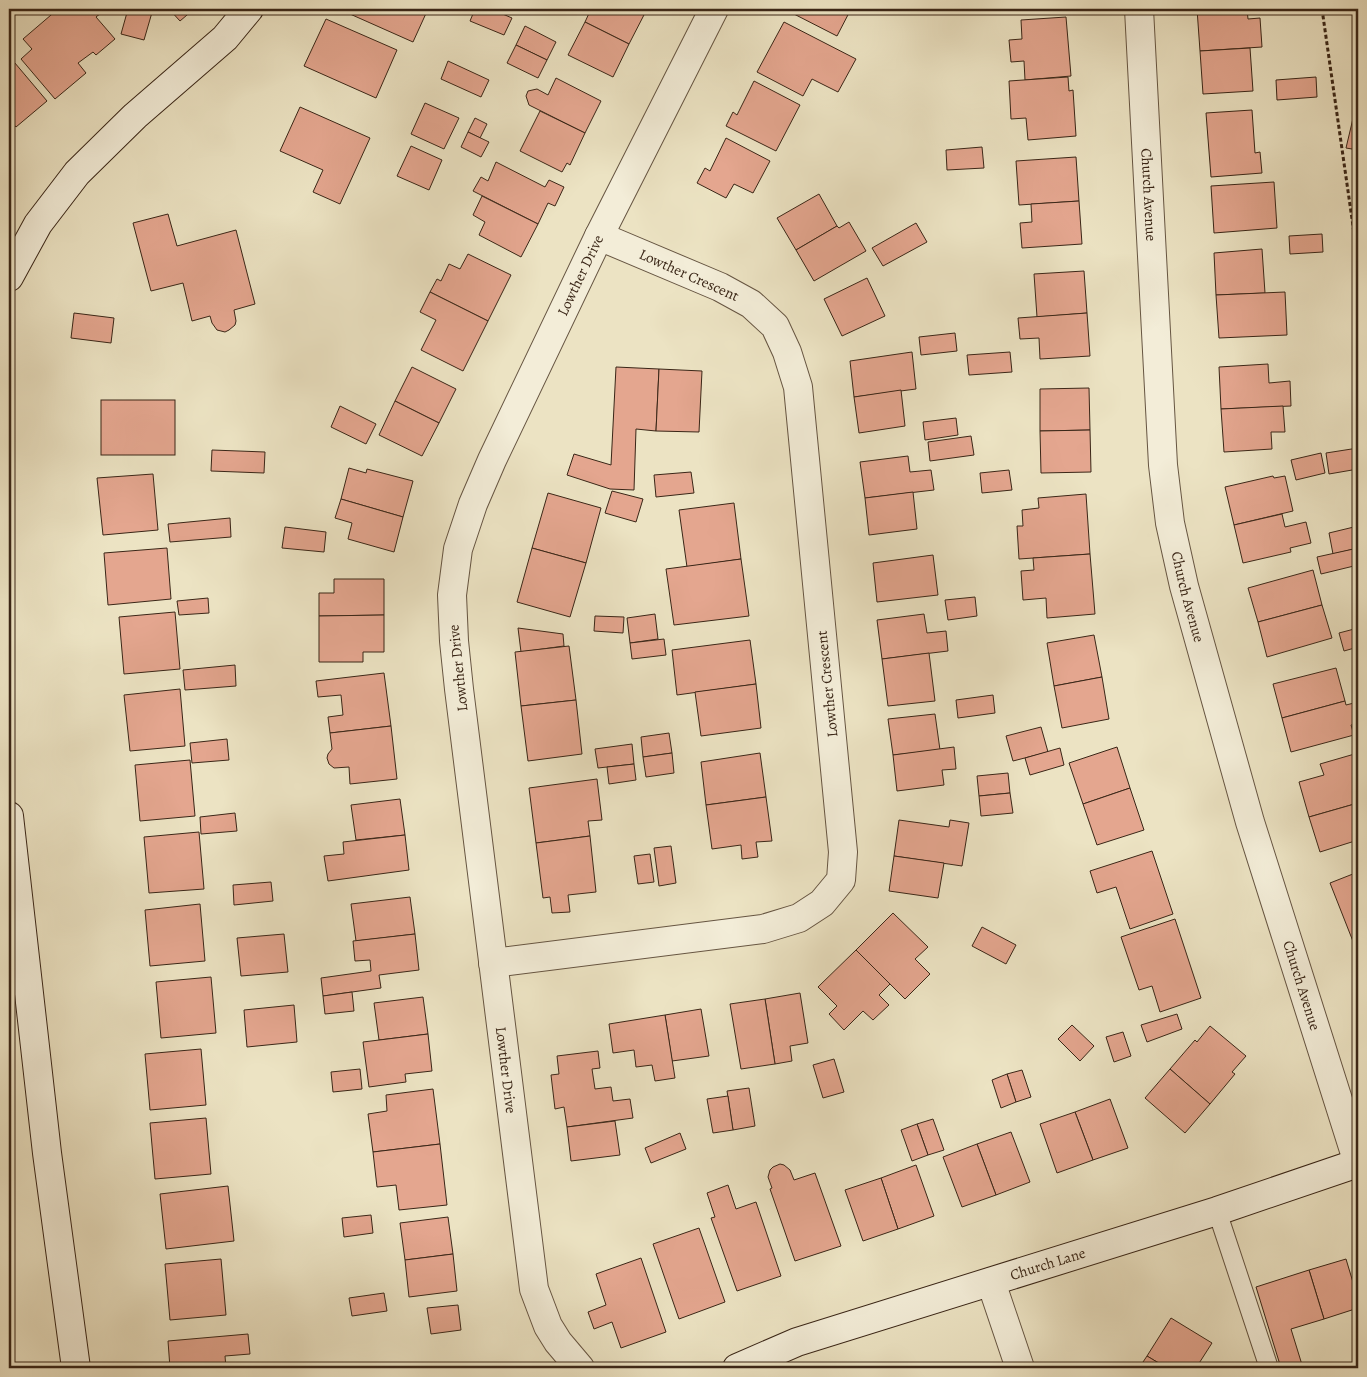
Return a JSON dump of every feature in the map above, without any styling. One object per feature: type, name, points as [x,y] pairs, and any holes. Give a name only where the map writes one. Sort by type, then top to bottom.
[{"type":"street","points":[[9,276],[38,224],[77,173],[135,116],[225,38],[249,9]]},
{"type":"street","name":"Lowther Drive","points":[[580,1368],[558,1342],[548,1326],[534,1289],[454,641],[452,595],[458,549],[473,504],[492,460],[599,236],[714,9]]},
{"type":"street","name":"Church Avenue","points":[[1140,9],[1163,466],[1170,523],[1184,586],[1250,822],[1358,1163]]},
{"type":"street","name":"Lowther Crescent","points":[[493,963],[763,929],[799,918],[822,903],[841,880],[843,852],[798,387],[787,352],[775,326],[752,304],[720,287],[599,236]]},
{"type":"street","points":[[9,816],[47,1154],[76,1368]]},
{"type":"street","name":"Church Lane","points":[[737,1368],[797,1342],[1217,1211],[1358,1163]]},
{"type":"street","points":[[991,1282],[1020,1368]]},
{"type":"lane","points":[[1217,1211],[1269,1368]]},
{"type":"path","points":[[1322,9],[1358,261]]},
{"type":"building","points":[[58,9],[106,9],[96,17],[115,39],[96,55],[93,52],[78,63],[86,73],[55,99],[21,59],[32,49],[23,39]]},
{"type":"building","points":[[128,9],[153,9],[144,40],[121,34]]},
{"type":"building","points":[[169,9],[194,9],[180,21]]},
{"type":"building","points":[[342,9],[428,9],[413,42]]},
{"type":"building","points":[[475,9],[491,9],[512,18],[504,35],[470,21]]},
{"type":"building","points":[[591,9],[642,9],[646,11],[629,44],[585,22]]},
{"type":"building","points":[[794,9],[851,9],[837,36],[792,13]]},
{"type":"building","points":[[1197,9],[1247,9],[1248,19],[1260,18],[1262,47],[1200,51]]},
{"type":"building","points":[[1066,17],[1071,76],[1025,80],[1024,61],[1011,62],[1009,40],[1022,39],[1021,20]]},
{"type":"building","points":[[326,19],[397,50],[376,98],[304,66]]},
{"type":"building","points":[[585,22],[629,44],[613,77],[568,55]]},
{"type":"building","points":[[784,22],[856,59],[838,92],[812,79],[803,96],[757,72]]},
{"type":"building","points":[[525,26],[556,42],[547,60],[516,45]]},
{"type":"building","points":[[516,45],[547,60],[538,78],[507,63]]},
{"type":"building","points":[[1250,48],[1253,91],[1203,94],[1200,51]]},
{"type":"building","points":[[9,56],[47,101],[16,127],[9,121]]},
{"type":"building","points":[[448,61],[489,80],[481,97],[441,79]]},
{"type":"building","points":[[1068,77],[1069,91],[1073,90],[1076,136],[1028,140],[1026,118],[1011,119],[1009,81]]},
{"type":"building","points":[[1316,77],[1317,97],[1277,100],[1276,80]]},
{"type":"building","points":[[556,78],[601,101],[585,133],[529,105],[526,96],[528,91],[537,89],[548,95]]},
{"type":"building","points":[[754,81],[800,105],[776,151],[726,126],[733,112],[737,115]]},
{"type":"building","points":[[425,103],[459,118],[444,149],[411,134]]},
{"type":"building","points":[[300,107],[370,138],[340,204],[313,192],[323,170],[280,151]]},
{"type":"building","points":[[1252,110],[1255,153],[1260,152],[1262,173],[1211,177],[1206,113]]},
{"type":"building","points":[[1355,110],[1358,111],[1358,150],[1346,148]]},
{"type":"building","points":[[540,111],[585,133],[570,165],[567,163],[562,172],[520,151]]},
{"type":"building","points":[[475,118],[487,124],[480,138],[468,132]]},
{"type":"building","points":[[468,132],[489,142],[481,157],[461,147]]},
{"type":"building","points":[[726,138],[770,161],[753,193],[734,184],[726,198],[697,183],[705,168],[710,171]]},
{"type":"building","points":[[411,146],[442,160],[429,190],[397,176]]},
{"type":"building","points":[[982,147],[984,168],[947,170],[946,150]]},
{"type":"building","points":[[1076,157],[1079,201],[1019,205],[1016,161]]},
{"type":"building","points":[[496,162],[545,187],[549,180],[564,187],[555,206],[548,203],[538,224],[473,191],[481,177],[488,181]]},
{"type":"building","points":[[1274,182],[1277,228],[1214,233],[1211,186]]},
{"type":"building","points":[[819,194],[837,226],[796,250],[777,218]]},
{"type":"building","points":[[482,196],[538,224],[521,257],[479,235],[485,222],[473,215]]},
{"type":"building","points":[[1079,201],[1082,244],[1022,248],[1020,223],[1032,222],[1031,204]]},
{"type":"building","points":[[168,214],[177,246],[236,230],[255,304],[234,310],[235,325],[229,330],[225,332],[217,330],[210,316],[192,321],[183,283],[151,291],[133,223]]},
{"type":"building","points":[[849,222],[866,251],[814,281],[796,250],[837,226],[839,228]]},
{"type":"building","points":[[916,223],[927,242],[883,266],[872,248]]},
{"type":"building","points":[[1322,234],[1323,252],[1290,254],[1289,236]]},
{"type":"building","points":[[1262,249],[1265,293],[1216,295],[1214,253]]},
{"type":"building","points":[[468,254],[511,275],[488,321],[430,292],[437,279],[441,281],[449,264],[460,269]]},
{"type":"building","points":[[1084,271],[1087,313],[1037,317],[1034,274]]},
{"type":"building","points":[[867,278],[885,316],[842,336],[824,299]]},
{"type":"building","points":[[430,292],[488,321],[463,371],[421,350],[436,320],[420,312]]},
{"type":"building","points":[[1285,292],[1287,335],[1219,338],[1216,295]]},
{"type":"building","points":[[74,313],[114,318],[111,343],[71,338]]},
{"type":"building","points":[[1087,313],[1090,356],[1040,359],[1039,338],[1020,339],[1018,318]]},
{"type":"building","points":[[955,333],[957,351],[921,355],[919,337]]},
{"type":"building","points":[[912,352],[916,389],[854,397],[850,361]]},
{"type":"building","points":[[1010,352],[1012,372],[969,375],[967,355]]},
{"type":"building","points":[[1268,364],[1269,383],[1290,381],[1291,406],[1221,409],[1219,367]]},
{"type":"building","points":[[412,367],[456,389],[439,423],[395,401]]},
{"type":"building","points":[[616,367],[659,369],[656,431],[636,429],[634,490],[610,489],[567,475],[574,454],[611,465]]},
{"type":"building","points":[[659,369],[702,371],[699,432],[656,431]]},
{"type":"building","points":[[1089,388],[1090,430],[1040,431],[1040,389]]},
{"type":"building","points":[[901,390],[905,426],[859,433],[854,397]]},
{"type":"building","points":[[101,400],[175,400],[175,455],[101,455]]},
{"type":"building","points":[[395,401],[439,423],[422,456],[379,435]]},
{"type":"building","points":[[340,406],[376,424],[366,444],[331,427]]},
{"type":"building","points":[[1283,406],[1285,432],[1271,432],[1272,449],[1224,452],[1221,409]]},
{"type":"building","points":[[956,418],[958,435],[925,440],[923,422]]},
{"type":"building","points":[[1090,430],[1091,472],[1041,473],[1040,431]]},
{"type":"building","points":[[971,436],[974,455],[930,461],[928,442]]},
{"type":"building","points":[[1358,448],[1358,469],[1329,474],[1326,453]]},
{"type":"building","points":[[212,450],[265,452],[264,473],[211,471]]},
{"type":"building","points":[[1321,453],[1325,473],[1296,480],[1291,460]]},
{"type":"building","points":[[908,456],[910,472],[931,470],[934,490],[865,498],[860,462]]},
{"type":"building","points":[[349,468],[366,473],[367,469],[413,481],[403,517],[341,499]]},
{"type":"building","points":[[1009,470],[1012,490],[982,493],[980,473]]},
{"type":"building","points":[[691,472],[694,493],[656,497],[654,475]]},
{"type":"building","points":[[153,474],[158,530],[103,535],[97,478]]},
{"type":"building","points":[[1273,476],[1274,478],[1285,476],[1293,511],[1234,525],[1225,487]]},
{"type":"building","points":[[612,491],[643,499],[636,522],[605,513]]},
{"type":"building","points":[[913,492],[917,529],[869,535],[865,498]]},
{"type":"building","points":[[548,493],[601,508],[586,563],[532,548]]},
{"type":"building","points":[[1086,494],[1090,554],[1019,559],[1017,526],[1023,526],[1022,510],[1039,508],[1038,498]]},
{"type":"building","points":[[341,499],[403,517],[394,552],[348,539],[352,523],[335,518]]},
{"type":"building","points":[[734,503],[741,559],[687,567],[679,510]]},
{"type":"building","points":[[1282,514],[1285,527],[1306,522],[1311,543],[1290,548],[1291,552],[1243,563],[1234,525]]},
{"type":"building","points":[[230,518],[231,537],[170,542],[168,524]]},
{"type":"building","points":[[1358,526],[1358,548],[1333,554],[1329,533]]},
{"type":"building","points":[[285,527],[326,532],[324,552],[282,548]]},
{"type":"building","points":[[167,548],[171,599],[108,605],[104,553]]},
{"type":"building","points":[[532,548],[586,563],[570,617],[517,602]]},
{"type":"building","points":[[1358,548],[1358,565],[1321,574],[1317,557]]},
{"type":"building","points":[[1090,554],[1095,614],[1047,618],[1046,598],[1023,600],[1021,571],[1034,570],[1033,558]]},
{"type":"building","points":[[933,555],[938,595],[877,602],[873,563]]},
{"type":"building","points":[[741,559],[749,616],[674,625],[666,569]]},
{"type":"building","points":[[1313,570],[1322,605],[1258,622],[1248,588]]},
{"type":"building","points":[[334,579],[384,579],[384,615],[319,616],[319,593],[334,593]]},
{"type":"building","points":[[975,597],[977,616],[948,620],[945,600]]},
{"type":"building","points":[[208,598],[209,613],[179,615],[177,601]]},
{"type":"building","points":[[1322,605],[1332,638],[1267,657],[1258,622]]},
{"type":"building","points":[[175,612],[180,669],[124,674],[119,617]]},
{"type":"building","points":[[655,614],[658,639],[630,643],[627,618]]},
{"type":"building","points":[[924,614],[927,633],[946,631],[948,651],[882,659],[877,620]]},
{"type":"building","points":[[384,615],[384,652],[363,652],[363,662],[319,662],[319,616]]},
{"type":"building","points":[[595,616],[624,617],[623,633],[594,631]]},
{"type":"building","points":[[518,628],[563,634],[564,646],[521,652]]},
{"type":"building","points":[[1358,628],[1358,647],[1344,651],[1339,633]]},
{"type":"building","points":[[1094,635],[1102,677],[1054,686],[1047,643]]},
{"type":"building","points":[[664,639],[666,655],[632,659],[630,643]]},
{"type":"building","points":[[750,640],[756,684],[677,695],[672,650]]},
{"type":"building","points":[[569,646],[576,700],[521,706],[515,652]]},
{"type":"building","points":[[929,653],[935,701],[888,706],[882,659]]},
{"type":"building","points":[[235,665],[236,686],[185,690],[183,670]]},
{"type":"building","points":[[1336,668],[1345,701],[1282,718],[1273,684]]},
{"type":"building","points":[[384,673],[391,726],[330,733],[328,717],[343,715],[341,695],[318,697],[316,681]]},
{"type":"building","points":[[1102,677],[1109,719],[1062,728],[1054,686]]},
{"type":"building","points":[[756,684],[761,728],[701,736],[695,692]]},
{"type":"building","points":[[180,689],[185,746],[130,751],[124,695]]},
{"type":"building","points":[[993,695],[995,713],[958,718],[956,700]]},
{"type":"building","points":[[576,700],[582,754],[528,761],[521,706]]},
{"type":"building","points":[[1345,701],[1346,705],[1358,702],[1358,723],[1351,725],[1354,735],[1291,752],[1282,718]]},
{"type":"building","points":[[935,714],[940,750],[893,755],[888,719]]},
{"type":"building","points":[[391,726],[397,779],[350,784],[349,767],[334,768],[329,764],[327,758],[332,749],[330,733]]},
{"type":"building","points":[[1041,727],[1048,752],[1013,761],[1006,736]]},
{"type":"building","points":[[669,733],[672,753],[643,757],[641,737]]},
{"type":"building","points":[[227,739],[229,760],[192,763],[190,743]]},
{"type":"building","points":[[632,744],[634,764],[598,768],[595,749]]},
{"type":"building","points":[[954,747],[956,769],[942,770],[944,785],[897,791],[893,755]]},
{"type":"building","points":[[1117,747],[1130,788],[1083,804],[1069,763]]},
{"type":"building","points":[[1060,748],[1064,765],[1030,775],[1025,758]]},
{"type":"building","points":[[672,753],[674,773],[646,777],[643,757]]},
{"type":"building","points":[[760,753],[766,797],[706,805],[701,762]]},
{"type":"building","points":[[1358,753],[1358,803],[1309,817],[1299,782],[1324,775],[1320,764]]},
{"type":"building","points":[[190,760],[195,816],[140,821],[135,765]]},
{"type":"building","points":[[634,764],[636,780],[609,784],[607,767]]},
{"type":"building","points":[[1008,773],[1010,793],[979,796],[977,776]]},
{"type":"building","points":[[597,779],[602,820],[588,821],[590,836],[536,843],[529,788]]},
{"type":"building","points":[[1130,788],[1144,830],[1097,845],[1083,804]]},
{"type":"building","points":[[1010,793],[1013,813],[981,816],[979,796]]},
{"type":"building","points":[[766,797],[772,841],[756,842],[758,857],[742,859],[741,845],[712,849],[706,805]]},
{"type":"building","points":[[400,799],[405,835],[356,840],[351,805]]},
{"type":"building","points":[[1358,803],[1358,840],[1320,852],[1309,817]]},
{"type":"building","points":[[235,813],[237,831],[201,834],[200,817]]},
{"type":"building","points":[[899,820],[949,827],[950,820],[969,823],[962,866],[894,856]]},
{"type":"building","points":[[199,832],[204,889],[149,893],[144,837]]},
{"type":"building","points":[[405,835],[409,870],[328,881],[324,856],[344,854],[343,842]]},
{"type":"building","points":[[590,836],[596,892],[568,895],[570,912],[552,913],[550,897],[543,898],[536,843]]},
{"type":"building","points":[[671,846],[676,883],[659,886],[654,848]]},
{"type":"building","points":[[1152,851],[1173,914],[1130,929],[1116,887],[1097,893],[1090,871]]},
{"type":"building","points":[[650,854],[654,882],[638,884],[634,856]]},
{"type":"building","points":[[894,856],[944,863],[938,898],[889,891]]},
{"type":"building","points":[[1358,872],[1358,948],[1356,949],[1330,883]]},
{"type":"building","points":[[271,882],[273,901],[234,905],[233,885]]},
{"type":"building","points":[[410,897],[415,934],[356,941],[351,904]]},
{"type":"building","points":[[200,904],[205,961],[150,966],[145,910]]},
{"type":"building","points":[[893,913],[928,947],[915,959],[930,974],[905,999],[856,950]]},
{"type":"building","points":[[1175,919],[1201,998],[1160,1012],[1152,986],[1139,990],[1121,937]]},
{"type":"building","points":[[982,927],[1016,945],[1006,964],[972,946]]},
{"type":"building","points":[[284,934],[288,972],[241,976],[237,938]]},
{"type":"building","points":[[415,934],[419,970],[379,975],[381,988],[323,996],[321,978],[371,971],[370,960],[355,961],[353,941]]},
{"type":"building","points":[[856,950],[890,984],[879,995],[889,1005],[873,1020],[863,1011],[844,1030],[829,1014],[837,1006],[818,987]]},
{"type":"building","points":[[211,977],[216,1033],[161,1038],[156,982]]},
{"type":"building","points":[[352,992],[354,1011],[325,1014],[323,996]]},
{"type":"building","points":[[800,993],[808,1043],[790,1046],[792,1061],[775,1064],[765,999]]},
{"type":"building","points":[[423,997],[428,1034],[379,1040],[374,1003]]},
{"type":"building","points":[[765,999],[775,1064],[741,1069],[730,1004]]},
{"type":"building","points":[[294,1005],[297,1042],[247,1047],[244,1010]]},
{"type":"building","points":[[701,1009],[709,1056],[672,1061],[665,1015]]},
{"type":"building","points":[[1177,1014],[1182,1029],[1147,1042],[1141,1025]]},
{"type":"building","points":[[665,1015],[675,1078],[655,1081],[652,1065],[636,1067],[634,1050],[613,1053],[609,1024]]},
{"type":"building","points":[[1072,1025],[1094,1046],[1080,1061],[1058,1039]]},
{"type":"building","points":[[1210,1026],[1246,1056],[1232,1072],[1235,1074],[1210,1104],[1170,1069]]},
{"type":"building","points":[[1123,1032],[1131,1056],[1114,1062],[1106,1037]]},
{"type":"building","points":[[428,1034],[432,1071],[405,1074],[406,1082],[369,1087],[363,1042]]},
{"type":"building","points":[[201,1049],[206,1105],[150,1110],[145,1054]]},
{"type":"building","points":[[598,1051],[600,1068],[592,1069],[595,1089],[611,1087],[613,1101],[630,1099],[633,1118],[567,1127],[564,1107],[555,1109],[551,1075],[559,1074],[557,1056]]},
{"type":"building","points":[[834,1059],[844,1092],[823,1098],[813,1065]]},
{"type":"building","points":[[360,1069],[362,1089],[333,1092],[331,1072]]},
{"type":"building","points":[[1170,1069],[1210,1104],[1185,1133],[1145,1098]]},
{"type":"building","points":[[1022,1070],[1031,1097],[1016,1102],[1007,1074]]},
{"type":"building","points":[[1007,1074],[1016,1102],[1001,1108],[992,1080]]},
{"type":"building","points":[[749,1088],[755,1126],[733,1130],[727,1091]]},
{"type":"building","points":[[433,1089],[440,1144],[373,1152],[368,1114],[387,1111],[386,1095]]},
{"type":"building","points":[[728,1096],[733,1130],[713,1133],[707,1099]]},
{"type":"building","points":[[1110,1099],[1128,1148],[1093,1160],[1075,1112]]},
{"type":"building","points":[[1075,1112],[1093,1160],[1057,1173],[1040,1124]]},
{"type":"building","points":[[206,1118],[211,1174],[155,1179],[150,1123]]},
{"type":"building","points":[[933,1119],[944,1150],[928,1155],[917,1124]]},
{"type":"building","points":[[615,1121],[620,1155],[571,1161],[567,1127]]},
{"type":"building","points":[[917,1124],[928,1155],[912,1161],[901,1130]]},
{"type":"building","points":[[1011,1132],[1030,1182],[996,1195],[977,1144]]},
{"type":"building","points":[[680,1133],[686,1149],[651,1163],[645,1148]]},
{"type":"building","points":[[440,1144],[447,1205],[399,1210],[396,1185],[377,1187],[373,1152]]},
{"type":"building","points":[[977,1144],[996,1195],[962,1207],[943,1157]]},
{"type":"building","points":[[780,1164],[790,1170],[794,1180],[815,1173],[841,1246],[795,1261],[770,1189],[772,1188],[768,1177],[770,1170]]},
{"type":"building","points":[[916,1165],[934,1216],[898,1229],[881,1178]]},
{"type":"building","points":[[881,1178],[898,1229],[863,1241],[845,1190]]},
{"type":"building","points":[[728,1185],[736,1209],[756,1202],[781,1276],[737,1291],[711,1218],[715,1217],[707,1193]]},
{"type":"building","points":[[228,1186],[234,1241],[166,1249],[160,1194]]},
{"type":"building","points":[[371,1215],[373,1233],[344,1237],[342,1218]]},
{"type":"building","points":[[448,1217],[453,1254],[405,1260],[400,1223]]},
{"type":"building","points":[[699,1228],[725,1302],[679,1319],[653,1244]]},
{"type":"building","points":[[453,1254],[457,1291],[409,1297],[405,1260]]},
{"type":"building","points":[[641,1258],[666,1332],[621,1348],[612,1322],[594,1329],[588,1312],[606,1305],[596,1274]]},
{"type":"building","points":[[221,1259],[226,1315],[170,1320],[165,1264]]},
{"type":"building","points":[[1346,1259],[1358,1299],[1358,1308],[1324,1319],[1309,1270]]},
{"type":"building","points":[[1309,1270],[1324,1319],[1291,1329],[1303,1368],[1281,1368],[1256,1287]]},
{"type":"building","points":[[384,1293],[387,1311],[352,1316],[349,1298]]},
{"type":"building","points":[[458,1305],[461,1330],[431,1334],[427,1308]]},
{"type":"building","points":[[1171,1318],[1212,1343],[1196,1368],[1167,1368],[1147,1356]]},
{"type":"building","points":[[248,1334],[250,1354],[225,1356],[226,1368],[170,1368],[168,1341]]},
{"type":"building","points":[[1147,1356],[1167,1368],[1139,1368]]}]
